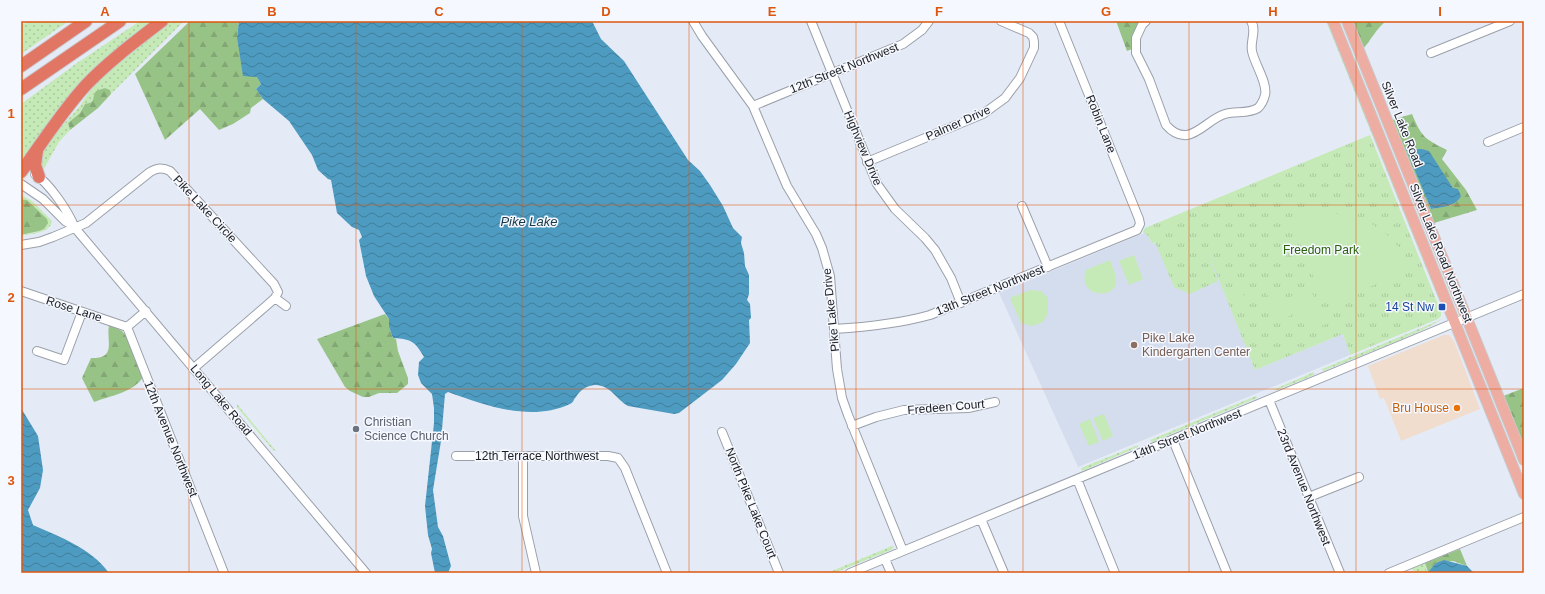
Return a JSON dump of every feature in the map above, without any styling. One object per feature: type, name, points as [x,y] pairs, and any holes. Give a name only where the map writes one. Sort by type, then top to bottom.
[{"type":"highway","points":[[21,66],[86,21]]},
{"type":"highway","points":[[21,90],[120,21]]},
{"type":"highway","points":[[22,168],[86,85],[129,46],[162,21]]},
{"type":"highway","points":[[37,150],[35,165],[39,177]]},
{"type":"main road","name":"Silver Lake Road Northwest","points":[[1332,21],[1524,494]]},
{"type":"main road","name":"Silver Lake Road","points":[[1346,21],[1524,460]]},
{"type":"street","name":"Pike Lake Drive","points":[[693,21],[702,36],[753,106],[787,186],[822,248],[830,276],[839,384],[842,398],[903,551]]},
{"type":"street","name":"Highview Drive","points":[[811,21],[877,184],[895,209],[925,238],[935,250],[951,278],[961,303]]},
{"type":"street","name":"12th Street Northwest","points":[[753,106],[903,44],[922,30],[929,21]]},
{"type":"street","name":"Palmer Drive","points":[[867,162],[975,118],[1005,98],[1020,78],[1034,48],[1033,37],[1029,33],[1001,21]]},
{"type":"street","name":"Robin Lane","points":[[1059,21],[1139,219],[1138,227]]},
{"type":"street","points":[[1146,21],[1142,25],[1136,38],[1136,53],[1149,79],[1166,125],[1170,131],[1180,135],[1194,133],[1214,119],[1225,114],[1249,112],[1257,108],[1262,102],[1266,91],[1251,49],[1254,31],[1251,21]]},
{"type":"street","points":[[1431,53],[1510,21]]},
{"type":"street","points":[[1488,142],[1524,127]]},
{"type":"street","name":"Long Lake Road","points":[[22,168],[39,177],[71,217],[75,228]]},
{"type":"street","name":"Pike Lake Circle","points":[[75,228],[86,223],[150,172],[159,168],[170,171],[274,284],[278,292],[275,298]]},
{"type":"street","name":"Long Lake Road","points":[[21,184],[43,199],[64,221],[75,228],[366,573]]},
{"type":"street","points":[[1022,206],[1048,267]]},
{"type":"street","name":"13th Street Northwest","points":[[834,329],[885,325],[910,320],[961,303],[1134,232],[1138,227]]},
{"type":"street","points":[[21,245],[54,238],[75,228]]},
{"type":"street","name":"Rose Lane","points":[[21,292],[127,327]]},
{"type":"street","name":"14th Street Northwest","points":[[850,573],[1524,294]]},
{"type":"street","points":[[194,368],[275,298],[286,306]]},
{"type":"street","points":[[127,327],[146,311]]},
{"type":"street","points":[[37,351],[64,360],[82,312]]},
{"type":"street","name":"12th Avenue Northwest","points":[[127,327],[224,573]]},
{"type":"street","name":"23rd Avenue Northwest","points":[[1269,400],[1340,573]]},
{"type":"street","name":"Fredeen Court","points":[[852,426],[876,417],[904,410],[968,408],[995,402]]},
{"type":"street","name":"North Pike Lake Court","points":[[722,432],[779,573]]},
{"type":"street","points":[[1173,440],[1228,573]]},
{"type":"street","name":"12th Terrace Northwest","points":[[456,456],[608,456],[618,458],[625,468],[667,573]]},
{"type":"street","points":[[523,456],[523,516],[536,573]]},
{"type":"street","points":[[1309,497],[1359,477]]},
{"type":"street","points":[[1077,479],[1116,573]]},
{"type":"street","points":[[1389,573],[1524,517]]},
{"type":"street","points":[[981,519],[1004,573]]},
{"type":"street","points":[[885,559],[891,573]]},
{"type":"shaded area","name":"Pike Lake Kindergarten Center","points":[[1190,228],[1196,231],[1203,238],[1255,370],[1343,334],[1350,355],[1078,467],[999,293],[1144,233],[1148,236],[1152,244]]},
{"type":"shaded area","points":[[1444,335],[1449,335],[1454,341],[1480,409],[1401,441],[1384,398],[1380,399],[1368,366]]},
{"type":"green space","points":[[30,21],[69,21],[21,54],[21,25]]},
{"type":"green space","points":[[140,21],[155,21],[26,157],[21,159],[21,104],[77,63]]},
{"type":"green space","points":[[170,21],[184,21],[111,94],[110,90],[105,88],[94,95],[94,101],[84,105],[80,113],[68,123],[70,130],[59,142],[42,172],[40,157],[48,142],[79,107],[95,84],[137,46]]},
{"type":"green space","points":[[190,21],[239,21],[237,37],[261,84],[256,89],[263,99],[251,108],[250,113],[233,124],[219,130],[200,109],[165,140],[135,74]]},
{"type":"green space","points":[[1116,21],[1141,21],[1133,39],[1132,49],[1127,51]]},
{"type":"green space","points":[[1326,21],[1328,21],[1442,305],[1441,305]]},
{"type":"green space","points":[[1352,21],[1386,21],[1379,27],[1363,49]]},
{"type":"green space","points":[[105,88],[110,90],[111,94],[98,108],[70,130],[68,123],[80,113],[85,104],[92,101],[96,91]]},
{"type":"green space","points":[[1412,114],[1425,137],[1447,150],[1442,159],[1466,190],[1477,210],[1434,223],[1392,120]],"holes":[[[1407,149],[1422,149],[1453,188],[1452,205],[1431,209]]]},
{"type":"green space","name":"Freedom Park","points":[[1370,135],[1441,312],[1441,316],[1438,319],[1350,355],[1343,334],[1255,370],[1207,250],[1218,281],[1190,294],[1174,287],[1155,242],[1152,244],[1148,236],[1143,232],[1145,228]]},
{"type":"green space","points":[[21,195],[32,201],[52,221],[48,228],[40,232],[21,236],[39,231],[47,225],[27,200],[21,199]]},
{"type":"green space","points":[[21,199],[27,200],[47,219],[48,223],[44,229],[21,235]]},
{"type":"green space","points":[[1311,213],[1349,216],[1371,224],[1381,230],[1400,249],[1410,269],[1331,304],[1324,303],[1292,223],[1302,216]]},
{"type":"green space","points":[[1134,255],[1143,279],[1129,285],[1119,261]]},
{"type":"green space","points":[[1110,260],[1116,278],[1115,287],[1104,293],[1091,291],[1084,279],[1086,270]]},
{"type":"green space","points":[[1239,285],[1250,309],[1244,312],[1234,288]]},
{"type":"green space","points":[[1282,288],[1292,315],[1278,320],[1267,294]]},
{"type":"green space","points":[[1310,288],[1326,324],[1307,332],[1291,296]]},
{"type":"green space","points":[[1030,290],[1041,291],[1048,298],[1048,313],[1043,322],[1032,326],[1021,323],[1010,298]]},
{"type":"green space","points":[[385,314],[389,319],[389,327],[393,338],[396,339],[398,351],[408,378],[408,384],[397,393],[379,393],[369,397],[363,397],[345,387],[317,339]]},
{"type":"green space","points":[[1442,318],[1436,323],[1407,337],[1324,371],[1322,369],[1438,321]]},
{"type":"green space","points":[[109,325],[122,331],[126,336],[143,377],[128,390],[94,402],[82,378],[91,358],[99,358],[104,356],[107,352],[109,348]]},
{"type":"green space","points":[[1314,372],[1314,375],[1277,390],[1273,390]]},
{"type":"green space","points":[[1524,388],[1524,442],[1522,442],[1503,396]]},
{"type":"green space","points":[[1256,396],[1257,398],[1152,442],[1150,440]]},
{"type":"green space","points":[[237,404],[276,451],[273,450],[237,407]]},
{"type":"green space","points":[[1104,414],[1113,436],[1103,441],[1093,418]]},
{"type":"green space","points":[[1090,419],[1099,442],[1089,446],[1079,424]]},
{"type":"green space","points":[[1138,445],[1138,447],[1082,471],[1081,468]]},
{"type":"green space","points":[[892,546],[894,547],[891,550],[834,573],[827,573]]},
{"type":"green space","points":[[1460,549],[1467,566],[1453,561],[1436,563],[1428,572],[1425,563]]},
{"type":"green space","points":[[1425,563],[1427,573],[1418,573],[1411,569]]},
{"type":"water","name":"Pike Lake","points":[[239,21],[592,21],[601,39],[624,61],[688,160],[700,171],[710,185],[723,206],[733,228],[742,237],[741,243],[744,253],[745,266],[749,275],[749,294],[747,300],[750,304],[751,318],[749,320],[750,343],[736,364],[722,380],[679,413],[674,414],[628,406],[605,387],[596,385],[582,390],[570,404],[540,412],[525,412],[493,407],[448,392],[445,394],[441,441],[433,490],[438,527],[443,536],[451,566],[448,573],[435,573],[431,553],[432,549],[428,535],[425,506],[434,423],[434,408],[432,394],[421,383],[418,375],[419,362],[424,357],[418,347],[412,342],[404,339],[393,338],[389,327],[389,319],[374,296],[366,276],[359,240],[362,237],[359,230],[352,227],[337,213],[331,180],[318,170],[312,155],[289,121],[263,99],[256,89],[261,84],[257,77],[243,76],[237,37]]},
{"type":"water","points":[[1406,149],[1422,149],[1429,151],[1453,188],[1458,189],[1461,196],[1458,200],[1448,206],[1431,209]]},
{"type":"water","points":[[21,408],[38,436],[43,470],[40,488],[28,510],[33,525],[84,550],[102,564],[109,573],[21,573]]},
{"type":"water","points":[[1444,560],[1467,566],[1474,573],[1427,573],[1436,563]]},
{"type":"place","name":"14 St Nw","points":[[1442,307]]},
{"type":"place","name":"Pike Lake Kindergarten Center","points":[[1134,345]]},
{"type":"place","name":"Bru House","points":[[1457,408]]},
{"type":"place","name":"Christian Science Church","points":[[356,429]]}]
